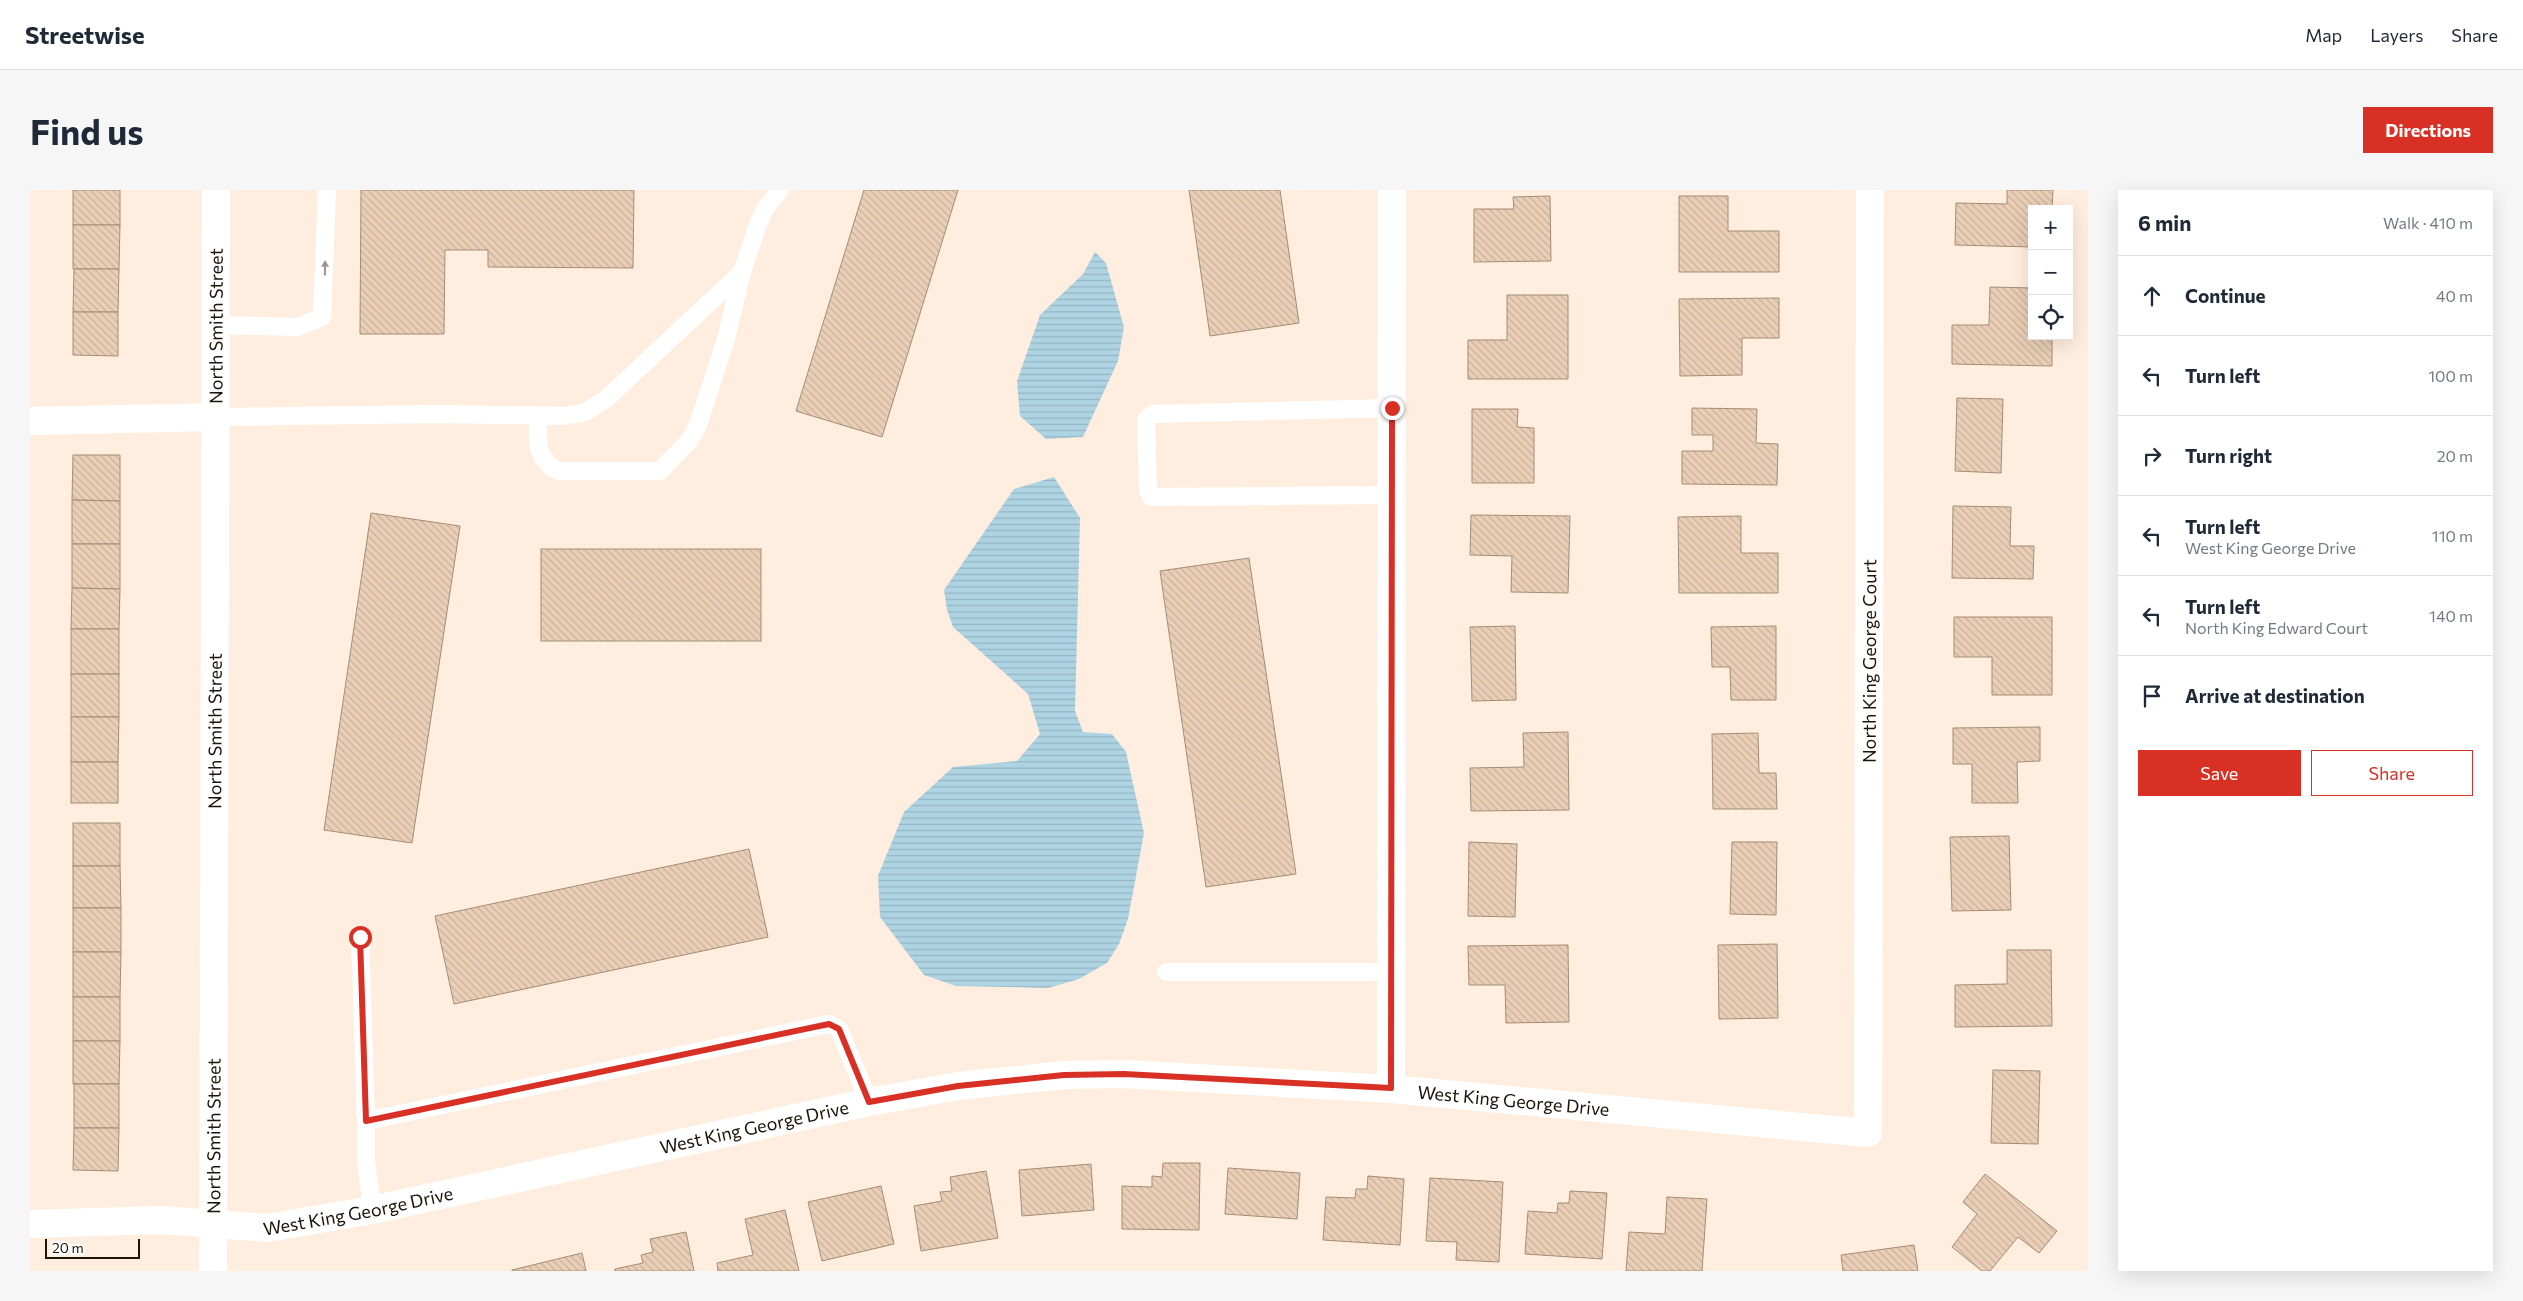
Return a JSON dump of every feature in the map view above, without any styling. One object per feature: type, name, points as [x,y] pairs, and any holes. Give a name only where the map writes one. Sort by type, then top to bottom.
[{"type":"street","name":"North Smith Street","points":[[213,1271],[216,190]]},
{"type":"street","points":[[1391,1088],[1392,190]]},
{"type":"street","name":"North King George Court","points":[[1868,1133],[1870,190]]},
{"type":"street","points":[[30,421],[215,417]]},
{"type":"street","name":"West King George Drive","points":[[30,1224],[161,1220],[268,1228],[372,1210],[869,1102],[958,1086],[1064,1075],[1124,1074],[1391,1088],[1868,1133]]},
{"type":"lane","points":[[217,325],[298,326],[322,317],[327,190]]},
{"type":"lane","points":[[538,417],[538,449],[546,464],[558,471],[660,471],[689,441],[698,425],[726,339],[742,272],[756,227],[773,196],[780,190]]},
{"type":"lane","points":[[215,417],[438,414],[538,417],[564,416],[586,412],[606,399],[742,272]]},
{"type":"lane","points":[[1392,408],[1152,414],[1146,420],[1148,490],[1151,497],[1392,495]]},
{"type":"lane","points":[[360,937],[366,1160],[372,1210]]},
{"type":"lane","points":[[1166,972],[1391,972]]},
{"type":"lane","points":[[366,1121],[829,1024],[839,1029],[869,1102]]},
{"type":"water","points":[[1095,252],[1106,263],[1124,327],[1118,361],[1083,437],[1046,439],[1020,416],[1017,381],[1040,315],[1083,274]]},
{"type":"water","points":[[1054,477],[1080,518],[1075,711],[1083,732],[1112,734],[1126,752],[1144,833],[1128,919],[1119,944],[1107,963],[1079,979],[1048,988],[956,986],[924,975],[880,917],[878,876],[904,812],[953,767],[1017,761],[1040,734],[1028,694],[953,627],[947,610],[944,590],[1014,489]]},
{"type":"building","points":[[73,190],[120,190],[120,225],[73,225]]},
{"type":"building","points":[[361,190],[634,190],[633,268],[488,267],[488,250],[445,250],[444,334],[360,334]]},
{"type":"building","points":[[864,190],[958,190],[882,437],[796,411]]},
{"type":"building","points":[[1189,190],[1280,190],[1299,323],[1210,336]]},
{"type":"building","points":[[2007,190],[2053,190],[2052,205],[2028,205],[2028,247],[1955,245],[1956,203],[2007,204]]},
{"type":"building","points":[[1550,196],[1551,261],[1474,262],[1474,209],[1514,209],[1513,197]]},
{"type":"building","points":[[1679,196],[1728,196],[1728,231],[1779,231],[1779,272],[1679,272]]},
{"type":"building","points":[[73,225],[120,225],[119,269],[73,269]]},
{"type":"building","points":[[74,269],[119,269],[118,312],[73,312]]},
{"type":"building","points":[[1990,287],[2028,288],[2028,340],[2052,340],[2052,366],[1952,364],[1952,325],[1989,325]]},
{"type":"building","points":[[1507,295],[1568,295],[1568,379],[1468,379],[1468,340],[1507,340]]},
{"type":"building","points":[[1779,298],[1779,338],[1742,338],[1742,375],[1680,376],[1679,299]]},
{"type":"building","points":[[73,312],[118,312],[118,356],[73,355]]},
{"type":"building","points":[[1957,398],[2003,399],[2001,473],[1955,471]]},
{"type":"building","points":[[1692,408],[1757,409],[1756,443],[1778,444],[1777,485],[1682,484],[1682,451],[1713,451],[1713,435],[1692,435]]},
{"type":"building","points":[[1472,409],[1518,409],[1517,427],[1534,428],[1534,483],[1472,483]]},
{"type":"building","points":[[73,455],[120,455],[120,501],[72,500]]},
{"type":"building","points":[[72,500],[120,501],[120,544],[72,544]]},
{"type":"building","points":[[1953,506],[2011,507],[2010,546],[2034,546],[2033,579],[1952,578]]},
{"type":"building","points":[[371,513],[460,526],[412,843],[324,830]]},
{"type":"building","points":[[1471,515],[1570,516],[1568,593],[1511,592],[1512,556],[1470,555]]},
{"type":"building","points":[[1741,516],[1741,553],[1778,553],[1778,593],[1679,593],[1678,517]]},
{"type":"building","points":[[72,544],[120,544],[120,589],[72,588]]},
{"type":"building","points":[[541,549],[761,549],[761,641],[541,641]]},
{"type":"building","points":[[1249,558],[1296,874],[1206,887],[1160,571]]},
{"type":"building","points":[[72,588],[120,589],[119,629],[71,629]]},
{"type":"building","points":[[1954,617],[2052,617],[2052,695],[1992,695],[1992,657],[1954,657]]},
{"type":"building","points":[[1515,626],[1516,700],[1472,701],[1470,627]]},
{"type":"building","points":[[1776,626],[1776,700],[1731,700],[1730,667],[1712,667],[1711,627]]},
{"type":"building","points":[[71,629],[119,629],[119,674],[71,674]]},
{"type":"building","points":[[71,674],[119,674],[119,717],[71,717]]},
{"type":"building","points":[[71,717],[119,717],[118,762],[71,762]]},
{"type":"building","points":[[2040,727],[2040,761],[2017,762],[2018,803],[1972,803],[1972,764],[1953,764],[1953,728]]},
{"type":"building","points":[[1568,732],[1569,810],[1471,811],[1470,768],[1524,767],[1523,733]]},
{"type":"building","points":[[1758,733],[1759,773],[1776,773],[1777,809],[1713,809],[1712,734]]},
{"type":"building","points":[[71,762],[118,762],[118,803],[71,803]]},
{"type":"building","points":[[73,823],[120,823],[120,866],[73,866]]},
{"type":"building","points":[[2009,836],[2011,910],[1952,911],[1950,837]]},
{"type":"building","points":[[1469,842],[1517,844],[1515,917],[1468,916]]},
{"type":"building","points":[[1732,842],[1777,842],[1776,915],[1730,914]]},
{"type":"building","points":[[749,849],[768,937],[454,1004],[435,916]]},
{"type":"building","points":[[73,866],[120,866],[121,908],[73,908]]},
{"type":"building","points":[[73,908],[121,908],[121,952],[73,952]]},
{"type":"building","points":[[1777,944],[1778,1018],[1719,1019],[1718,945]]},
{"type":"building","points":[[1568,945],[1569,1022],[1506,1023],[1505,985],[1469,985],[1468,946]]},
{"type":"building","points":[[2007,950],[2051,950],[2052,1026],[1955,1027],[1955,985],[2007,984]]},
{"type":"building","points":[[73,952],[121,952],[120,997],[73,997]]},
{"type":"building","points":[[73,997],[120,997],[120,1041],[73,1041]]},
{"type":"building","points":[[73,1041],[120,1041],[119,1084],[73,1084]]},
{"type":"building","points":[[1993,1070],[2040,1071],[2038,1144],[1991,1143]]},
{"type":"building","points":[[74,1084],[119,1084],[119,1128],[74,1128]]},
{"type":"building","points":[[74,1128],[119,1128],[118,1171],[73,1170]]},
{"type":"building","points":[[1163,1163],[1200,1163],[1199,1230],[1122,1229],[1122,1186],[1152,1187],[1152,1176],[1162,1177]]},
{"type":"building","points":[[1091,1164],[1094,1210],[1022,1216],[1019,1170]]},
{"type":"building","points":[[1228,1168],[1300,1173],[1297,1219],[1225,1214]]},
{"type":"building","points":[[986,1171],[998,1238],[921,1251],[914,1206],[942,1201],[940,1192],[952,1191],[950,1177]]},
{"type":"building","points":[[1985,1174],[2057,1231],[2039,1253],[2018,1237],[1990,1271],[1982,1271],[1952,1247],[1977,1214],[1963,1202]]},
{"type":"building","points":[[1368,1176],[1404,1179],[1400,1245],[1323,1240],[1326,1197],[1355,1198],[1356,1189],[1367,1189]]},
{"type":"building","points":[[1430,1178],[1503,1182],[1499,1262],[1456,1260],[1457,1242],[1426,1241]]},
{"type":"building","points":[[881,1186],[894,1244],[822,1261],[808,1202]]},
{"type":"building","points":[[1570,1191],[1607,1193],[1602,1259],[1525,1254],[1528,1211],[1557,1213],[1558,1203],[1569,1203]]},
{"type":"building","points":[[1667,1197],[1707,1199],[1702,1271],[1626,1271],[1629,1232],[1665,1234]]},
{"type":"building","points":[[785,1210],[799,1271],[718,1271],[717,1263],[753,1255],[745,1219]]},
{"type":"building","points":[[686,1232],[694,1271],[615,1271],[615,1269],[643,1263],[641,1255],[653,1252],[650,1239]]},
{"type":"building","points":[[1914,1245],[1918,1271],[1843,1271],[1841,1255]]},
{"type":"building","points":[[582,1253],[586,1271],[512,1271],[512,1270]]},
{"type":"route","points":[[360,937],[366,1121],[829,1024],[839,1029],[869,1102],[958,1086],[1064,1075],[1124,1074],[1391,1088],[1392,408]]}]
